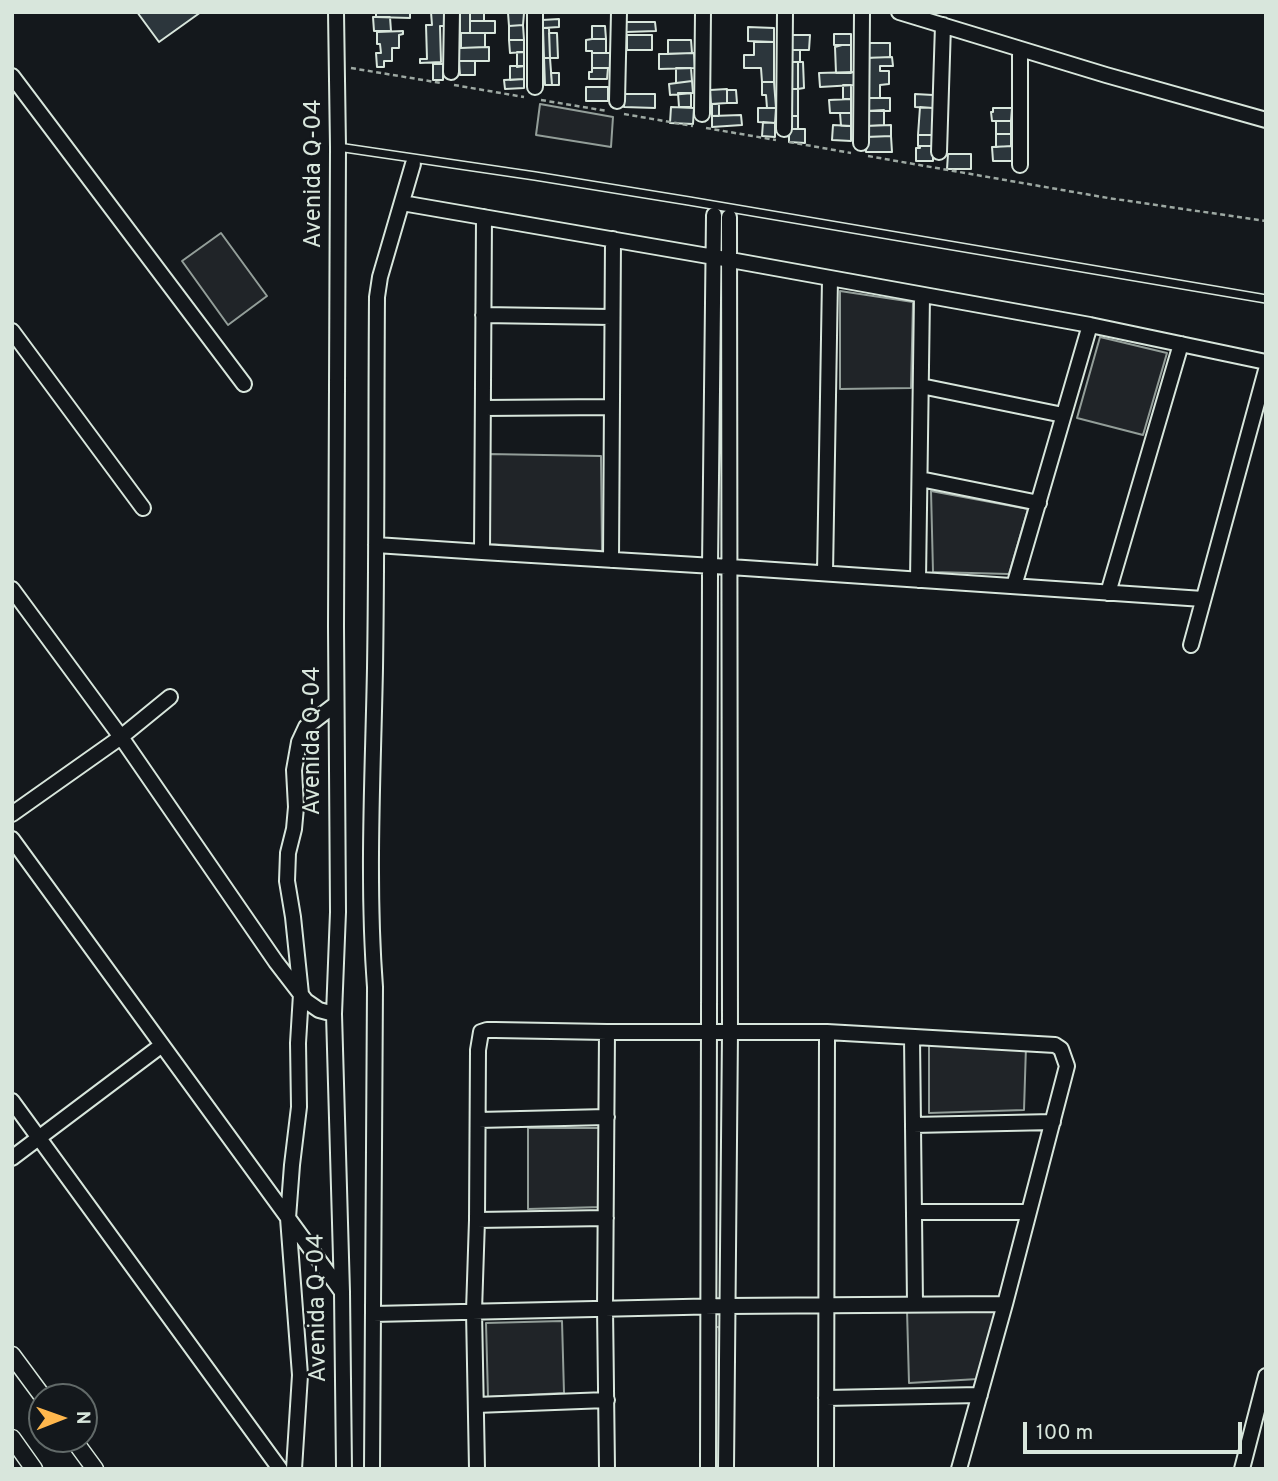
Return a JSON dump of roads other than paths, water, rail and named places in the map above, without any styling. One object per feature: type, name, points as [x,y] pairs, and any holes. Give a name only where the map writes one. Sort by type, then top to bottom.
[{"type":"street","name":"Avenida Q-04","points":[[336,12],[338,912],[334,1014],[344,1469]]},
{"type":"street","points":[[451,72],[452,12]]},
{"type":"street","points":[[535,12],[536,93]]},
{"type":"street","points":[[617,101],[619,12]]},
{"type":"street","points":[[702,114],[703,12]]},
{"type":"street","points":[[784,129],[785,12]]},
{"type":"street","points":[[862,12],[862,149]]},
{"type":"street","points":[[899,12],[1266,120]]},
{"type":"street","points":[[939,152],[943,25]]},
{"type":"street","points":[[1020,49],[1020,165]]},
{"type":"street","points":[[12,76],[244,384]]},
{"type":"street","points":[[372,1469],[375,987],[371,865],[377,297],[380,276],[413,164]]},
{"type":"street","points":[[402,203],[1090,326],[1266,362]]},
{"type":"street","points":[[708,1469],[710,566],[714,215]]},
{"type":"street","points":[[482,552],[484,217]]},
{"type":"street","points":[[726,1469],[730,1032],[735,936],[736,655],[730,567],[729,217]]},
{"type":"street","points":[[611,560],[612,239]]},
{"type":"street","points":[[825,573],[830,279]]},
{"type":"street","points":[[918,580],[922,296]]},
{"type":"street","points":[[483,315],[611,317]]},
{"type":"street","points":[[1014,586],[1090,326]]},
{"type":"street","points":[[12,331],[143,508]]},
{"type":"street","points":[[1108,593],[1181,344]]},
{"type":"street","points":[[1191,645],[1266,370]]},
{"type":"street","points":[[921,386],[1063,415]]},
{"type":"street","points":[[483,408],[611,407]]},
{"type":"street","points":[[920,479],[1039,503]]},
{"type":"street","points":[[376,545],[1203,600]]},
{"type":"street","points":[[12,589],[121,737],[276,962],[306,1001],[319,1010],[334,1014]]},
{"type":"street","points":[[710,654],[736,655]]},
{"type":"street","points":[[12,814],[121,737],[170,697]]},
{"type":"street","points":[[294,1469],[300,1375],[288,1218],[299,1107],[298,1043],[301,994],[287,881],[288,853],[294,829],[294,770],[299,742],[306,727],[336,704]]},
{"type":"street","points":[[12,839],[342,1292]]},
{"type":"street","points":[[710,937],[735,936]]},
{"type":"street","points":[[477,1469],[474,1311],[478,1051],[481,1032],[495,1030],[827,1032],[1055,1045],[1061,1049],[1067,1066],[959,1469]]},
{"type":"street","points":[[607,1032],[607,1469]]},
{"type":"street","points":[[825,1469],[827,1032]]},
{"type":"street","points":[[912,1037],[915,1304]]},
{"type":"street","points":[[12,1158],[162,1045]]},
{"type":"street","points":[[12,1101],[280,1469]]},
{"type":"street","points":[[478,1120],[607,1117]]},
{"type":"street","points":[[913,1125],[1052,1122]]},
{"type":"street","points":[[914,1212],[1029,1212]]},
{"type":"street","points":[[477,1220],[606,1218]]},
{"type":"street","points":[[373,1314],[708,1306],[1005,1304]]},
{"type":"street","points":[[12,1355],[33,1383]]},
{"type":"street","points":[[1242,1469],[1266,1376]]},
{"type":"street","points":[[826,1398],[980,1395]]},
{"type":"street","points":[[476,1405],[607,1400]]},
{"type":"street","points":[[12,1438],[34,1469]]},
{"type":"street","points":[[83,1453],[94,1469]]},
{"type":"lane","points":[[338,146],[689,201],[1266,299]]}]
